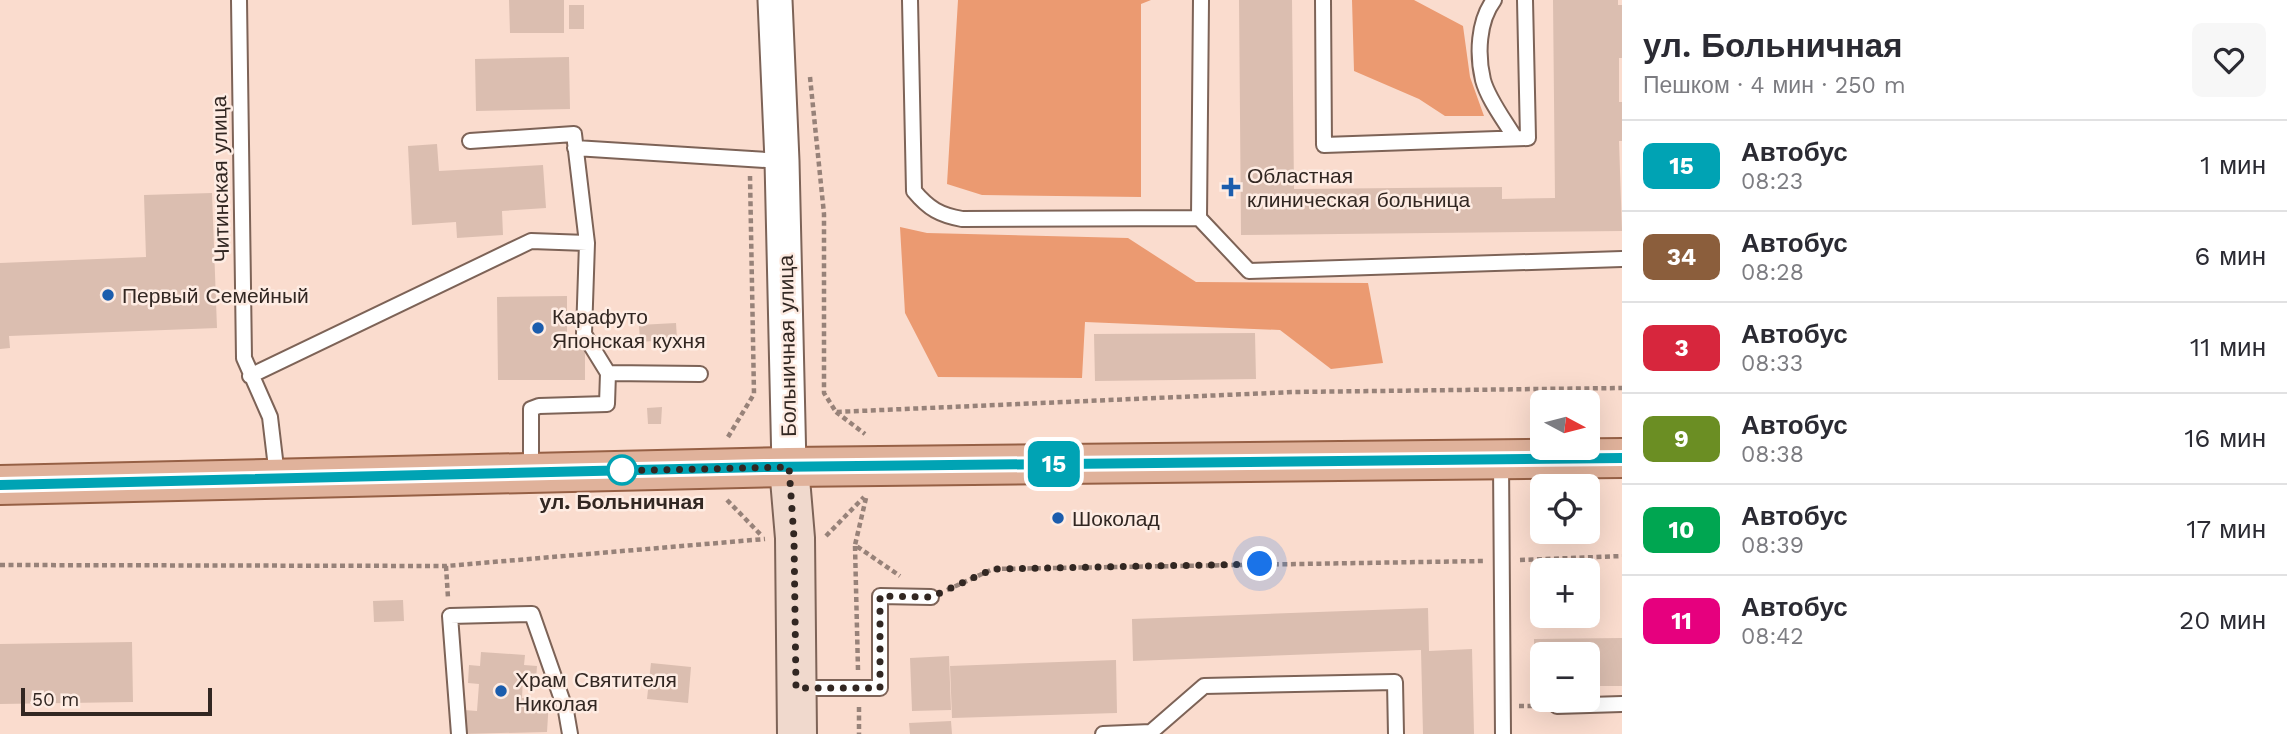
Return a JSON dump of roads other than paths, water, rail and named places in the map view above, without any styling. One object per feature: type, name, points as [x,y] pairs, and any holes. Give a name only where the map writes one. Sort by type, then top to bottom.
[{"type":"main road","points":[[0,485],[789,467],[1622,458]]},
{"type":"main road","name":"Больничная улица","points":[[789,467],[794,538],[797,734]]},
{"type":"street","name":"Больничная улица","points":[[775,0],[782,161],[789,467]]},
{"type":"lane","name":"Читинская улица","points":[[239,0],[244,358],[270,417],[277,478]]},
{"type":"lane","points":[[910,0],[914,191],[928,207],[943,215],[962,219],[1199,218]]},
{"type":"lane","points":[[1201,0],[1199,218],[1249,271],[1622,259]]},
{"type":"lane","points":[[1323,0],[1324,145],[1528,138],[1525,0]]},
{"type":"lane","points":[[1493,0],[1485,11],[1480,40],[1483,81],[1515,138]]},
{"type":"lane","points":[[470,141],[574,134],[587,243],[584,334],[608,373],[607,404],[540,406],[531,410],[531,472]]},
{"type":"lane","points":[[575,148],[782,161]]},
{"type":"lane","points":[[250,376],[531,241],[587,243]]},
{"type":"lane","points":[[608,373],[700,374]]},
{"type":"lane","points":[[1500,460],[1503,734]]},
{"type":"lane","points":[[796,688],[880,688],[880,596],[931,597]]},
{"type":"lane","points":[[459,734],[450,616],[532,614],[566,711],[570,734]]},
{"type":"lane","points":[[1103,734],[1151,732],[1204,687],[1395,682],[1396,734]]},
{"type":"lane","points":[[1600,705],[1622,704]]},
{"type":"place","name":"Областная клиническая больница","points":[[1231,187]]},
{"type":"place","name":"Первый Семейный","points":[[108,295]]},
{"type":"place","name":"Карафуто Японская кухня","points":[[538,328]]},
{"type":"place","name":"ул. Больничная","points":[[622,470]]},
{"type":"place","name":"Шоколад","points":[[1058,518]]},
{"type":"place","name":"Храм Святителя Николая","points":[[501,691]]}]
